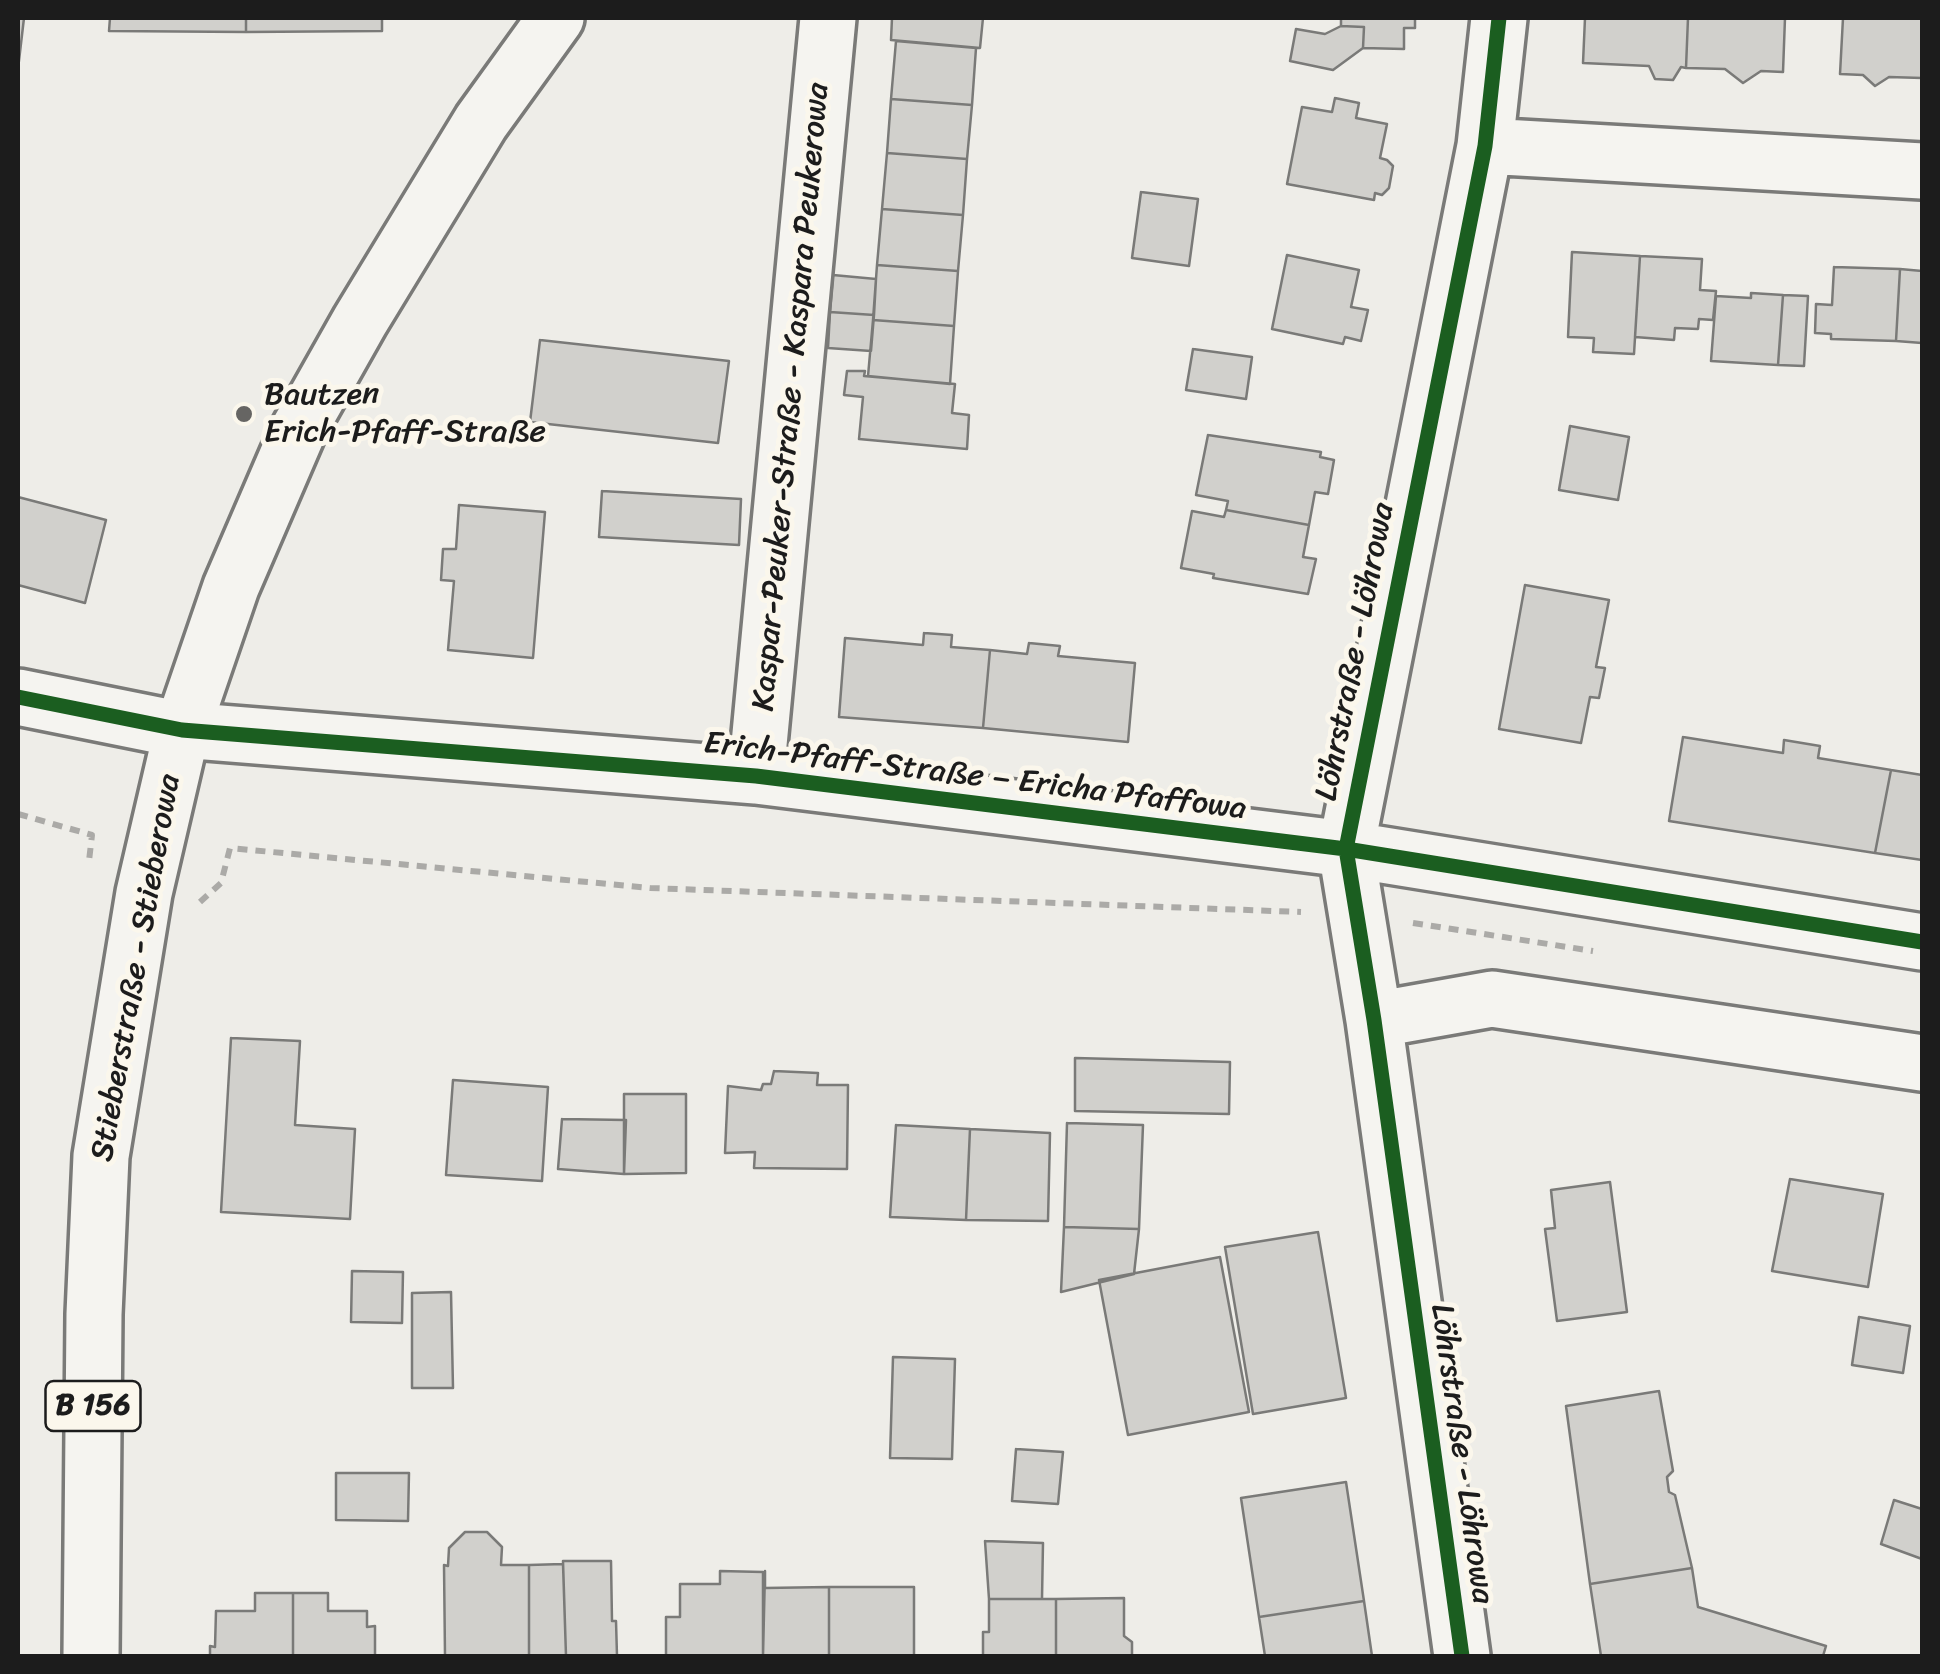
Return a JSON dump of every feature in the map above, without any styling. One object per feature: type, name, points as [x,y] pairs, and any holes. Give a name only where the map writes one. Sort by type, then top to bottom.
[{"type":"street","name":"Stieberstraße - Stieberowa","points":[[91,1656],[94,1314],[100,1156],[144,893],[182,730],[231,587],[300,429],[360,320],[481,122],[556,18]]},
{"type":"street","name":"Kaspar-Peuker-Straße - Kaspara Peukerowa","points":[[756,776],[828,18]]},
{"type":"street","name":"Löhrstraße - Löhrowa","points":[[1462,1656],[1374,1020],[1346,849],[1485,146],[1498,18]]},
{"type":"street","points":[[1485,146],[1922,171]]},
{"type":"street","name":"Erich-Pfaff-Straße – Ericha Pfaffowa","points":[[18,697],[182,730],[756,776],[1346,849],[1922,942]]},
{"type":"street","points":[[1374,1020],[1492,999],[1922,1063]]},
{"type":"path","points":[[18,814],[92,834],[87,884],[201,902],[221,883],[230,848],[650,888],[1356,914]]},
{"type":"building","points":[[18,18],[24,18],[18,69]]},
{"type":"building","points":[[110,18],[246,18],[246,32],[109,31]]},
{"type":"building","points":[[246,18],[382,18],[382,31],[246,32]]},
{"type":"building","points":[[892,18],[983,18],[980,48],[891,40]]},
{"type":"building","points":[[1341,18],[1415,18],[1415,28],[1404,28],[1404,49],[1363,48],[1364,27],[1341,26]]},
{"type":"building","points":[[1585,18],[1688,18],[1686,68],[1681,67],[1673,80],[1655,79],[1649,66],[1583,63]]},
{"type":"building","points":[[1688,18],[1785,18],[1783,72],[1761,71],[1743,83],[1725,69],[1686,68]]},
{"type":"building","points":[[1843,18],[1922,18],[1922,78],[1889,77],[1875,86],[1863,75],[1840,74]]},
{"type":"building","points":[[1341,26],[1364,27],[1363,48],[1333,70],[1290,61],[1296,29],[1325,34]]},
{"type":"building","points":[[896,41],[976,48],[972,105],[891,99]]},
{"type":"building","points":[[1335,98],[1359,103],[1356,118],[1387,124],[1380,158],[1393,166],[1389,188],[1382,195],[1375,193],[1374,200],[1287,184],[1302,107],[1332,112]]},
{"type":"building","points":[[891,99],[972,105],[967,159],[887,153]]},
{"type":"building","points":[[887,153],[967,159],[963,215],[882,209]]},
{"type":"building","points":[[1141,192],[1198,199],[1189,266],[1132,258]]},
{"type":"building","points":[[882,209],[963,215],[958,271],[877,265]]},
{"type":"building","points":[[1572,252],[1640,256],[1634,354],[1593,352],[1594,338],[1568,337]]},
{"type":"building","points":[[1287,255],[1359,270],[1351,307],[1368,310],[1361,341],[1345,337],[1343,344],[1272,329]]},
{"type":"building","points":[[1640,256],[1702,259],[1700,290],[1716,291],[1713,320],[1699,319],[1698,329],[1675,328],[1674,340],[1635,337]]},
{"type":"building","points":[[877,265],[958,271],[954,326],[873,320]]},
{"type":"building","points":[[1834,267],[1900,269],[1896,341],[1831,339],[1831,334],[1815,333],[1816,304],[1832,305]]},
{"type":"building","points":[[1900,269],[1922,271],[1922,343],[1896,341]]},
{"type":"building","points":[[833,275],[876,279],[874,315],[830,312]]},
{"type":"building","points":[[1751,293],[1783,295],[1778,365],[1711,361],[1716,296],[1751,298]]},
{"type":"building","points":[[1783,295],[1808,296],[1804,366],[1778,365]]},
{"type":"building","points":[[830,312],[874,315],[871,351],[828,348]]},
{"type":"building","points":[[873,320],[954,326],[950,384],[868,376]]},
{"type":"building","points":[[540,340],[729,361],[718,443],[530,422]]},
{"type":"building","points":[[1193,349],[1252,357],[1246,399],[1186,390]]},
{"type":"building","points":[[847,371],[955,384],[952,413],[969,415],[967,449],[859,439],[863,397],[844,395]]},
{"type":"building","points":[[1570,426],[1629,437],[1618,500],[1559,490]]},
{"type":"building","points":[[1208,435],[1321,452],[1320,457],[1334,460],[1328,494],[1315,492],[1309,525],[1226,510],[1228,501],[1196,495]]},
{"type":"building","points":[[602,491],[741,499],[739,545],[599,537]]},
{"type":"building","points":[[18,497],[106,520],[85,603],[18,585]]},
{"type":"building","points":[[459,505],[545,512],[533,658],[448,650],[454,581],[441,580],[443,549],[456,549]]},
{"type":"building","points":[[1226,510],[1309,525],[1303,557],[1316,559],[1308,594],[1213,578],[1214,574],[1181,568],[1192,511],[1224,517]]},
{"type":"building","points":[[1525,585],[1609,600],[1596,667],[1605,668],[1599,698],[1590,697],[1581,743],[1499,729]]},
{"type":"building","points":[[924,633],[952,635],[951,647],[990,650],[983,728],[839,717],[845,638],[923,645]]},
{"type":"building","points":[[1029,643],[1060,646],[1058,656],[1135,663],[1128,742],[983,728],[990,650],[1027,654]]},
{"type":"building","points":[[1683,737],[1783,753],[1784,740],[1820,746],[1818,758],[1891,770],[1875,853],[1669,821]]},
{"type":"building","points":[[1891,770],[1922,775],[1922,860],[1875,853]]},
{"type":"building","points":[[231,1038],[300,1041],[295,1125],[355,1129],[350,1219],[221,1212]]},
{"type":"building","points":[[1075,1058],[1230,1062],[1229,1114],[1075,1111]]},
{"type":"building","points":[[774,1071],[818,1073],[817,1085],[848,1085],[847,1169],[754,1168],[755,1152],[725,1153],[728,1086],[761,1090],[763,1084],[771,1084]]},
{"type":"building","points":[[453,1080],[548,1087],[542,1181],[446,1175]]},
{"type":"building","points":[[624,1094],[686,1094],[686,1173],[624,1174]]},
{"type":"building","points":[[562,1119],[626,1120],[624,1174],[558,1169]]},
{"type":"building","points":[[1067,1123],[1143,1125],[1139,1229],[1064,1227]]},
{"type":"building","points":[[896,1125],[970,1129],[966,1220],[890,1217]]},
{"type":"building","points":[[970,1129],[1050,1133],[1048,1221],[966,1220]]},
{"type":"building","points":[[1790,1179],[1883,1194],[1868,1287],[1772,1271]]},
{"type":"building","points":[[1610,1182],[1627,1312],[1557,1321],[1545,1229],[1555,1228],[1551,1190]]},
{"type":"building","points":[[1064,1227],[1139,1229],[1134,1274],[1061,1292]]},
{"type":"building","points":[[1318,1232],[1346,1398],[1253,1414],[1225,1247]]},
{"type":"building","points":[[1220,1257],[1249,1412],[1128,1435],[1099,1280]]},
{"type":"building","points":[[352,1271],[403,1272],[402,1323],[351,1322]]},
{"type":"building","points":[[451,1292],[453,1388],[412,1388],[412,1293]]},
{"type":"building","points":[[1859,1317],[1910,1326],[1903,1373],[1852,1365]]},
{"type":"building","points":[[893,1357],[955,1359],[952,1459],[890,1458]]},
{"type":"building","points":[[1659,1391],[1673,1471],[1667,1477],[1669,1492],[1675,1495],[1692,1568],[1590,1584],[1566,1406]]},
{"type":"building","points":[[1016,1449],[1063,1452],[1058,1504],[1012,1501]]},
{"type":"building","points":[[336,1473],[409,1473],[408,1521],[336,1520]]},
{"type":"building","points":[[1346,1482],[1364,1601],[1259,1617],[1241,1498]]},
{"type":"building","points":[[1894,1500],[1922,1509],[1922,1559],[1881,1544]]},
{"type":"building","points":[[465,1532],[487,1532],[502,1547],[501,1565],[529,1565],[529,1656],[445,1656],[444,1565],[448,1566],[449,1548]]},
{"type":"building","points":[[985,1541],[1043,1543],[1042,1599],[989,1599]]},
{"type":"building","points":[[563,1561],[611,1561],[617,1656],[566,1656]]},
{"type":"building","points":[[563,1564],[566,1656],[529,1656],[529,1565]]},
{"type":"building","points":[[1692,1568],[1698,1607],[1826,1646],[1823,1656],[1601,1656],[1590,1584]]},
{"type":"building","points":[[720,1571],[763,1572],[763,1656],[666,1656],[666,1617],[680,1617],[680,1584],[720,1584]]},
{"type":"building","points":[[765,1571],[765,1588],[829,1587],[829,1656],[763,1656]]},
{"type":"building","points":[[829,1587],[914,1587],[914,1656],[829,1656]]},
{"type":"building","points":[[255,1593],[293,1593],[293,1656],[210,1656],[210,1646],[215,1647],[216,1611],[255,1611]]},
{"type":"building","points":[[293,1593],[328,1593],[328,1611],[367,1611],[367,1627],[375,1626],[375,1656],[293,1656]]},
{"type":"building","points":[[1124,1598],[1124,1636],[1132,1642],[1132,1656],[1056,1656],[1056,1599]]},
{"type":"building","points":[[989,1599],[1056,1599],[1056,1656],[983,1656],[983,1632],[989,1632]]},
{"type":"building","points":[[1364,1601],[1372,1656],[1265,1656],[1259,1617]]},
{"type":"cycle path","points":[[1462,1656],[1374,1020],[1346,849],[1485,146],[1499,18]]},
{"type":"cycle path","points":[[18,697],[182,730],[756,776],[1346,849],[1922,942]]},
{"type":"place","name":"Bautzen Erich-Pfaff-Straße","points":[[244,414]]}]
